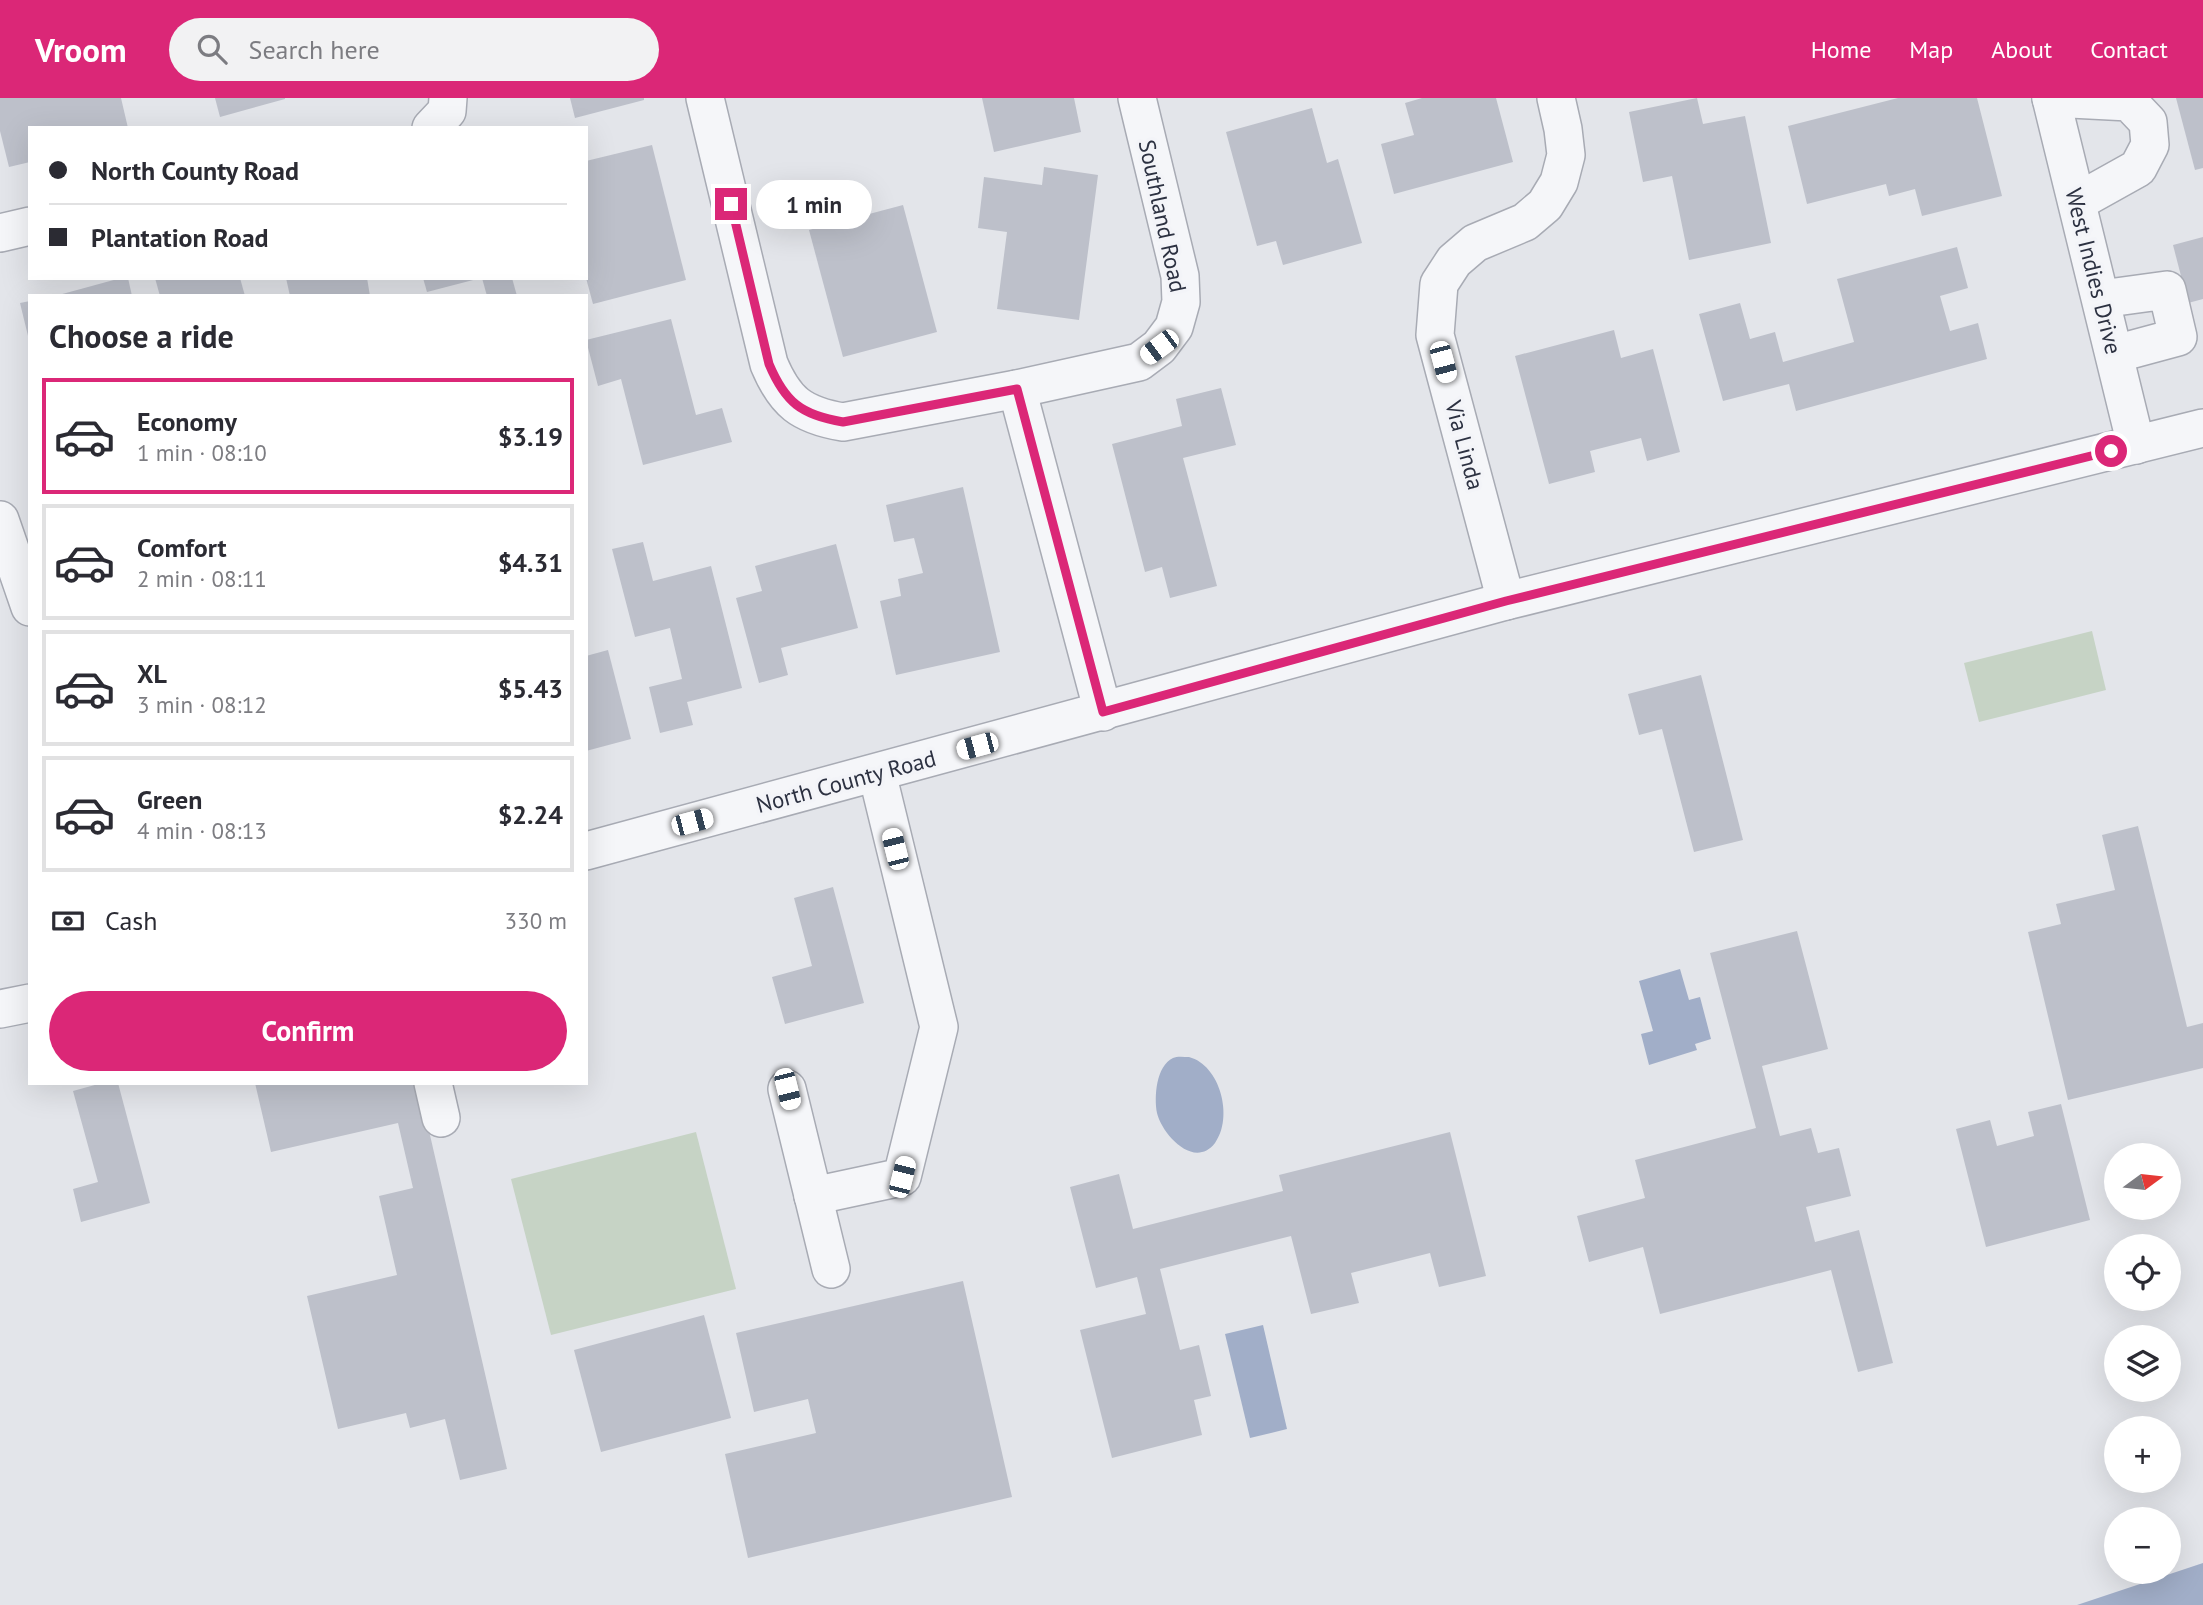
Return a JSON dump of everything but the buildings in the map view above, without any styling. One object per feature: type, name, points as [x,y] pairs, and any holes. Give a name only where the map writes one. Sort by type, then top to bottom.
[{"type":"street","points":[[433,126],[447,111],[448,98]]},
{"type":"street","name":"Southland Road","points":[[705,98],[769,364],[779,387],[796,406],[818,418],[843,422],[1017,389],[1139,362],[1159,347],[1174,327],[1181,302],[1180,276],[1137,98]]},
{"type":"street","name":"Via Linda","points":[[1506,601],[1435,335],[1440,284],[1454,261],[1475,243],[1525,222],[1545,205],[1559,182],[1566,155],[1556,98]]},
{"type":"street","points":[[2051,98],[2129,102],[2148,122],[2150,145],[2138,168],[2077,202]]},
{"type":"street","name":"West Indies Drive","points":[[2051,98],[2136,445]]},
{"type":"street","points":[[0,233],[28,226]]},
{"type":"street","points":[[2101,299],[2167,290],[2178,337],[2115,355]]},
{"type":"street","points":[[1017,389],[1103,712]]},
{"type":"street","name":"North County Road","points":[[588,850],[1506,601],[2203,428]]},
{"type":"street","points":[[0,520],[28,601]]},
{"type":"street","points":[[814,1196],[902,1177],[939,1027],[877,773]]},
{"type":"street","points":[[0,1009],[28,1003]]},
{"type":"street","points":[[433,1085],[441,1118]]},
{"type":"street","points":[[787,1089],[831,1269]]},
{"type":"green space","points":[[2092,631],[2106,690],[1979,722],[1964,663]]},
{"type":"green space","points":[[696,1132],[736,1289],[551,1335],[511,1179]]},
{"type":"water","points":[[1680,969],[1689,1000],[1700,997],[1711,1039],[1695,1044],[1697,1050],[1649,1065],[1641,1034],[1653,1031],[1639,981]]},
{"type":"water","points":[[1189,1057],[1209,1070],[1221,1093],[1223,1106],[1221,1132],[1215,1143],[1198,1153],[1189,1151],[1172,1139],[1160,1121],[1156,1106],[1158,1082],[1167,1062],[1173,1058]]},
{"type":"water","points":[[1263,1325],[1287,1429],[1250,1438],[1225,1334]]},
{"type":"water","points":[[2203,1563],[2203,1605],[2077,1605],[2140,1584],[2181,1584],[2181,1570]]},
{"type":"route","points":[[731,204],[769,364],[779,387],[796,406],[818,418],[843,422],[1017,389],[1103,712],[1506,601],[2111,451]]}]
